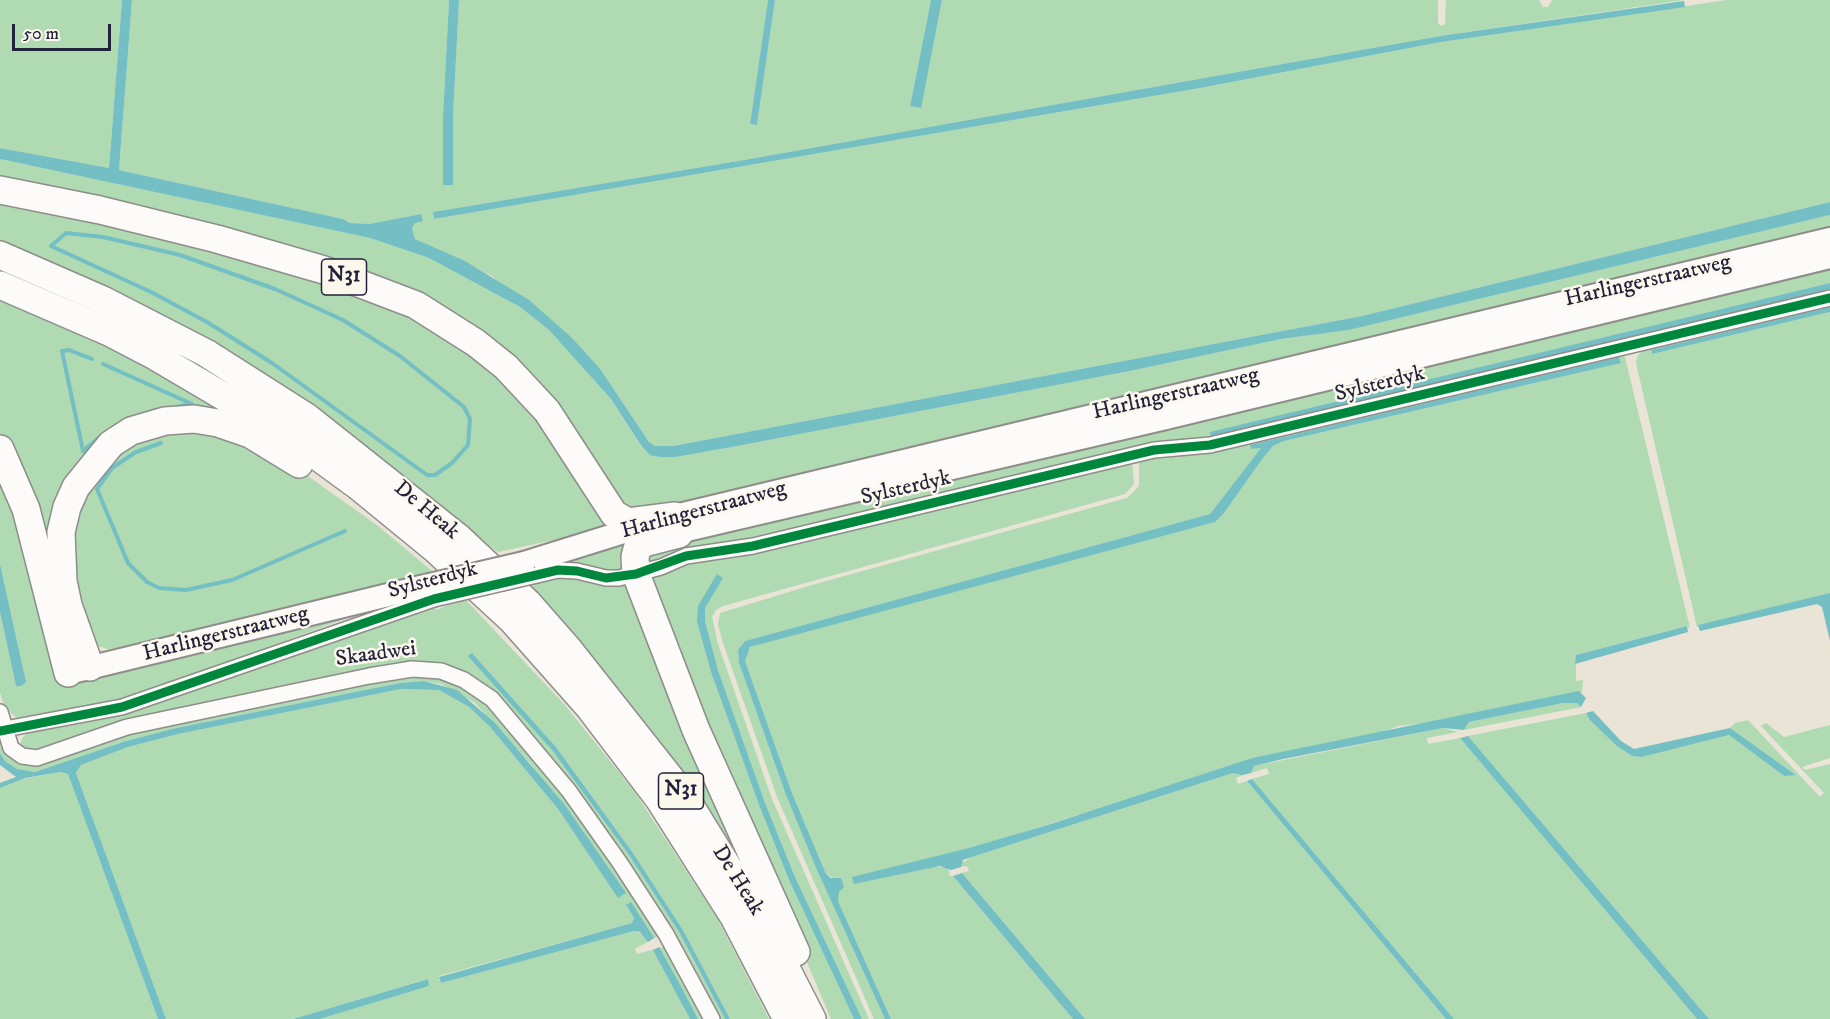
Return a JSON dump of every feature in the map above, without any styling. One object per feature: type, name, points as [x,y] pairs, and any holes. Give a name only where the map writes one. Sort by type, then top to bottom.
[{"type":"highway","name":"N31","points":[[0,190],[100,210],[217,239],[324,270],[416,305],[476,343],[506,367],[547,411],[567,438],[614,514],[628,522],[677,525]]},
{"type":"highway","name":"De Heak","points":[[0,255],[103,300],[206,353],[308,418],[459,538],[528,602],[684,794],[766,929],[812,1019]]},
{"type":"highway","name":"De Heak","points":[[0,285],[109,332],[155,356],[284,432],[358,486],[435,549],[512,620],[589,707],[659,799],[734,917],[787,1019]]},
{"type":"highway","name":"N31","points":[[79,670],[61,556],[63,524],[76,487],[111,444],[131,431],[165,421],[194,419],[218,423],[250,434],[296,462],[426,558],[491,620],[659,799]]},
{"type":"highway","points":[[0,449],[26,509],[79,670]]},
{"type":"highway","points":[[636,574],[635,557],[638,549],[644,543],[677,525]]},
{"type":"highway","name":"N31","points":[[636,574],[696,730],[792,940],[819,1019]]},
{"type":"main road","name":"Harlingerstraatweg","points":[[79,670],[531,569],[677,525],[1830,239]]},
{"type":"main road","name":"Harlingerstraatweg","points":[[677,525],[1830,257]]},
{"type":"street","name":"Sylsterdyk","points":[[531,569],[577,571],[606,579],[636,574],[686,556],[753,546],[1154,450],[1210,445],[1830,298]]},
{"type":"street","name":"Sylsterdyk","points":[[5,729],[122,706],[428,593]]},
{"type":"street","name":"Skaadwei","points":[[5,729],[11,748],[16,753],[28,758],[37,758],[127,727],[369,676],[411,669],[441,671],[464,680],[492,699],[569,791],[666,934],[712,1019]]},
{"type":"street","points":[[0,712],[5,729]]},
{"type":"green space","points":[[0,0],[122,0],[109,168],[0,148]]},
{"type":"green space","points":[[132,0],[449,0],[443,116],[443,185],[453,184],[453,116],[459,0],[768,0],[750,124],[757,125],[775,0],[931,0],[910,105],[920,108],[942,0],[1438,0],[1438,23],[1441,26],[1445,24],[1446,0],[1539,0],[1543,7],[1548,7],[1552,0],[1684,0],[1440,36],[744,160],[433,212],[434,219],[1200,88],[1441,42],[1727,0],[1830,0],[1830,202],[1362,316],[673,446],[655,446],[649,442],[601,370],[492,276],[415,239],[412,228],[421,214],[369,224],[350,223],[343,219],[119,170]]},
{"type":"green space","points":[[0,159],[370,238],[429,258],[520,307],[549,330],[611,399],[640,445],[660,457],[676,457],[732,447],[1130,371],[1281,339],[1349,330],[1830,215],[1830,231],[643,514],[629,514],[446,319],[0,186]]},
{"type":"green space","points":[[0,195],[371,291],[504,370],[612,523],[607,527],[586,533],[498,552],[433,503],[0,244]]},
{"type":"green space","points":[[1830,265],[1830,283],[1210,433],[1212,437],[1830,289],[1830,295],[1321,416],[644,565],[654,549]]},
{"type":"green space","points":[[0,295],[94,335],[245,420],[213,418],[104,446],[57,559],[0,441]]},
{"type":"green space","points":[[1830,301],[1830,307],[1651,350],[1652,354],[1830,312],[1830,593],[1697,627],[1636,363],[1637,358],[1643,348]]},
{"type":"green space","points":[[1624,353],[1690,628],[1686,626],[1576,655],[1576,681],[1583,680],[1582,692],[1427,723],[1399,726],[1370,736],[1252,758],[1127,800],[854,884],[933,867],[948,867],[950,876],[953,876],[1073,1019],[891,1019],[838,901],[836,879],[826,874],[792,793],[745,661],[747,649],[766,641],[1214,522],[1224,513],[1273,446],[1284,441],[1620,363],[1619,357],[1250,445],[1251,449],[1262,447],[1210,514],[745,641],[738,650],[739,663],[786,795],[816,868],[885,1019],[874,1019],[777,797],[723,643],[718,625],[720,613],[812,585],[1127,498],[1139,486],[1139,460]]},
{"type":"green space","points":[[201,426],[291,464],[378,526],[432,571],[131,647],[107,649],[94,645],[69,588],[75,505],[128,442]]},
{"type":"green space","points":[[0,462],[63,685],[385,604],[111,704],[18,719],[5,708],[0,693],[0,612],[16,686],[26,682],[0,564]]},
{"type":"green space","points":[[1132,462],[1134,484],[1125,494],[723,606],[716,610],[712,617],[718,644],[772,799],[869,1019],[862,1019],[795,877],[765,803],[718,670],[705,621],[705,608],[717,574],[697,622],[711,672],[759,805],[789,880],[854,1019],[831,1019],[644,577],[687,560]]},
{"type":"green space","points":[[633,541],[628,566],[619,569],[606,570],[561,562]]},
{"type":"green space","points":[[545,577],[633,579],[772,907],[529,581]]},
{"type":"green space","points":[[463,597],[564,704],[634,791],[717,918],[769,1019],[730,1019],[683,930],[633,853],[556,747],[472,653],[552,750],[629,855],[679,932],[725,1019],[719,1019],[679,942],[663,919],[493,692],[410,663],[153,714],[32,753],[20,745],[23,737],[31,730],[433,605],[437,610]]},
{"type":"green space","points":[[420,676],[444,679],[464,687],[487,704],[534,756],[620,870],[660,935],[635,949],[637,954],[666,946],[706,1019],[698,1019],[684,992],[678,995],[690,1019],[320,1019],[429,986],[427,979],[293,1019],[166,1019],[76,773],[81,765],[128,747],[178,734],[401,689],[439,690],[469,707],[490,727],[558,809],[618,897],[625,894],[531,764],[474,702],[441,684],[424,681],[400,683],[176,728],[126,741],[35,772],[17,769],[5,761],[0,753],[0,742],[12,759],[32,765],[99,741],[294,697]],"holes":[[[626,906],[654,938],[634,931],[440,983],[439,976],[632,923],[634,918]]]},
{"type":"green space","points":[[1563,703],[1577,703],[1581,707],[1464,730],[1469,722]]},
{"type":"green space","points":[[1586,713],[1617,746],[1632,756],[1642,757],[1729,735],[1784,776],[1795,774],[1730,728],[1735,723],[1748,720],[1820,797],[1824,793],[1761,726],[1766,723],[1784,737],[1830,725],[1830,758],[1802,767],[1805,770],[1830,764],[1830,1019],[1709,1019],[1468,736]]},
{"type":"green space","points":[[1443,728],[1458,732],[1427,738],[1428,744],[1460,738],[1697,1019],[1454,1019],[1252,779],[1269,774],[1267,768],[1251,773],[1254,766]]},
{"type":"green space","points":[[60,772],[68,774],[158,1019],[0,1019],[0,788],[22,779]]},
{"type":"green space","points":[[1233,773],[1243,775],[1236,778],[1238,784],[1247,781],[1446,1019],[1085,1019],[962,873],[969,871],[967,866],[961,867],[960,864],[972,857]]},
{"type":"water","points":[[122,0],[132,0],[119,170],[343,219],[350,223],[369,224],[421,214],[423,221],[415,223],[412,228],[415,239],[465,261],[529,300],[572,338],[601,370],[649,442],[655,446],[673,446],[1362,316],[1830,202],[1830,215],[1349,330],[1281,339],[1130,371],[732,447],[676,457],[660,457],[650,455],[640,444],[611,399],[549,330],[520,307],[429,258],[370,238],[0,159],[0,148],[109,168]]},
{"type":"water","points":[[449,0],[459,0],[453,116],[453,185],[443,185],[443,116]]},
{"type":"water","points":[[768,0],[775,0],[757,125],[750,124]]},
{"type":"water","points":[[931,0],[942,0],[921,108],[910,106]]},
{"type":"water","points":[[1684,1],[1685,7],[1441,42],[1200,88],[434,219],[433,212],[744,160],[1440,36]]},
{"type":"water","points":[[1830,283],[1830,289],[1211,437],[1210,432]]},
{"type":"water","points":[[1830,307],[1830,312],[1652,354],[1651,350]]},
{"type":"water","points":[[1619,357],[1621,363],[1284,441],[1273,446],[1215,522],[750,647],[745,661],[792,793],[826,874],[831,878],[841,878],[844,887],[839,892],[838,901],[891,1019],[885,1019],[816,868],[786,795],[739,663],[738,650],[745,641],[1210,514],[1261,448],[1251,449],[1250,445]]},
{"type":"water","points":[[0,564],[26,682],[21,686],[16,686],[0,612]]},
{"type":"water","points":[[717,574],[723,578],[705,608],[705,621],[718,670],[765,803],[795,877],[862,1019],[854,1019],[789,880],[711,672],[697,622],[698,606]]},
{"type":"water","points":[[1830,593],[1830,641],[1822,607],[1817,604],[1700,631],[1698,625]]},
{"type":"water","points":[[1687,626],[1688,632],[1575,664],[1576,655]]},
{"type":"water","points":[[472,653],[556,747],[633,853],[683,930],[730,1019],[725,1019],[679,932],[629,855],[552,750],[468,656]]},
{"type":"water","points":[[424,681],[457,690],[495,723],[564,804],[626,893],[618,898],[558,809],[490,727],[469,707],[439,690],[401,689],[178,734],[128,747],[81,765],[76,773],[166,1019],[158,1019],[68,774],[60,772],[25,778],[0,788],[0,783],[16,777],[0,765],[0,753],[5,761],[17,769],[35,772],[126,741],[176,728],[400,683]]},
{"type":"water","points":[[1579,691],[1586,698],[1581,707],[1577,703],[1563,703],[1469,722],[1464,730],[1443,728],[1283,759],[1254,766],[1251,773],[1243,775],[1233,773],[963,860],[961,867],[951,870],[940,866],[854,884],[853,881],[852,877],[969,848],[1054,823],[1252,758]]},
{"type":"water","points":[[1593,711],[1621,741],[1634,749],[1730,728],[1796,775],[1784,776],[1729,735],[1642,757],[1632,756],[1617,746],[1590,720],[1586,713]]},
{"type":"water","points":[[1468,736],[1709,1019],[1697,1019],[1460,738]]},
{"type":"water","points":[[1252,779],[1454,1019],[1446,1019],[1247,781]]},
{"type":"water","points":[[962,873],[1085,1019],[1073,1019],[953,876]]},
{"type":"water","points":[[631,902],[654,938],[648,942],[640,932],[634,931],[441,983],[439,977],[632,923],[634,918],[626,905]]},
{"type":"water","points":[[659,947],[698,1019],[690,1019],[653,950]]},
{"type":"water","points":[[428,979],[429,986],[320,1019],[293,1019]]},
{"type":"waterway","points":[[66,233],[103,237],[180,255],[275,289],[343,320],[400,356],[464,407],[470,419],[468,445],[452,463],[435,475],[427,475],[272,363],[207,322],[151,292],[51,246],[66,233]]},
{"type":"waterway","points":[[83,451],[62,351],[69,350],[92,359]]},
{"type":"waterway","points":[[103,364],[192,404],[176,407]]},
{"type":"waterway","points":[[130,418],[160,409]]},
{"type":"waterway","points":[[83,451],[103,434]]},
{"type":"waterway","points":[[161,443],[136,452],[112,468],[97,489],[128,563],[147,582],[159,588],[186,590],[232,580],[345,531]]},
{"type":"cycle path","points":[[0,731],[122,707],[434,599],[558,570],[577,571],[606,578],[636,574],[686,556],[753,546],[1154,450],[1210,445],[1830,298]]}]
